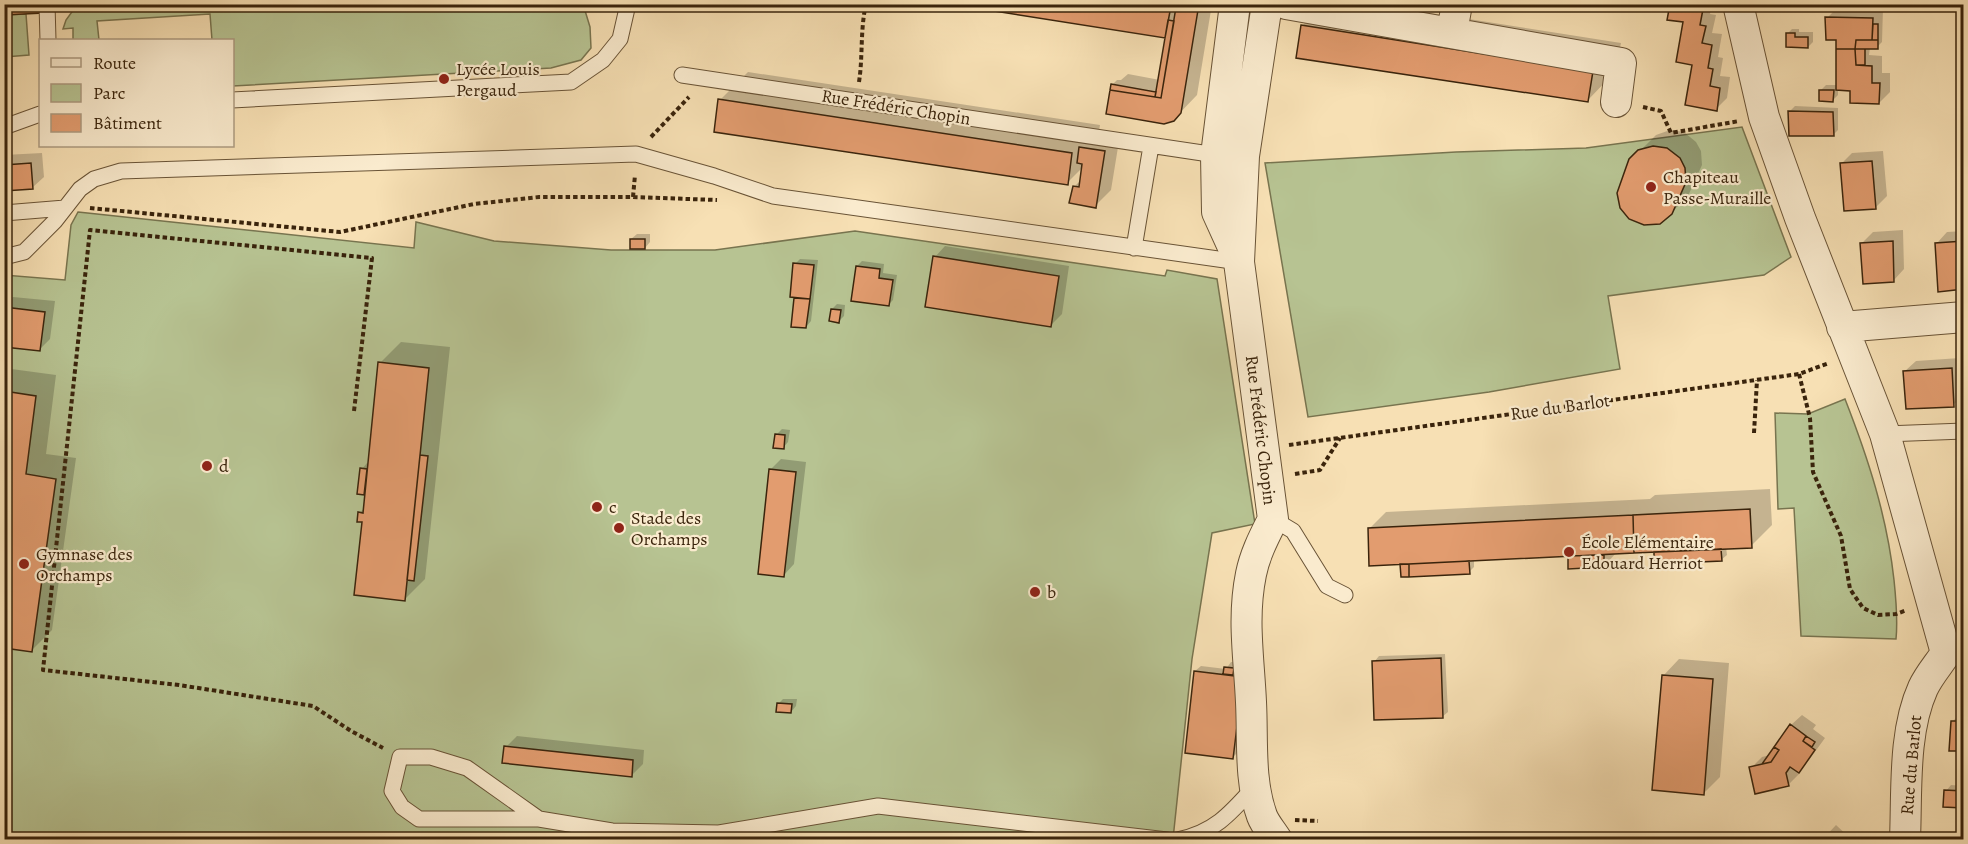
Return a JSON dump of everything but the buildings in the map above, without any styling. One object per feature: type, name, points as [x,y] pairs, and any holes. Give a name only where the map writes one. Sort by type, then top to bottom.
[{"type":"street","name":"Rue Frédéric Chopin","points":[[1235,4],[1230,156],[1239,262],[1273,519],[1256,556],[1251,574],[1245,622],[1255,786],[1262,818],[1277,840]]},
{"type":"street","name":"Rue Frédéric Chopin","points":[[1230,156],[1267,4]]},
{"type":"street","points":[[1286,4],[1455,18],[1621,63],[1616,102]]},
{"type":"street","name":"Rue du Barlot","points":[[1738,4],[1764,117],[1800,218],[1885,434],[1933,601],[1955,655],[1924,686],[1914,713],[1908,766],[1905,840]]},
{"type":"street","points":[[1842,327],[1964,317]]},
{"type":"lane","points":[[47,4],[48,39]]},
{"type":"lane","points":[[234,100],[571,82],[603,60],[620,39],[627,4]]},
{"type":"lane","name":"Rue Frédéric Chopin","points":[[682,75],[1230,156]]},
{"type":"lane","points":[[4,127],[39,114]]},
{"type":"lane","points":[[1134,248],[1151,146]]},
{"type":"lane","points":[[4,256],[24,252],[55,221],[80,189],[94,178],[121,171],[636,154],[714,176],[773,196],[1239,262]]},
{"type":"lane","points":[[4,213],[65,208]]},
{"type":"lane","points":[[1885,434],[1964,431]]},
{"type":"lane","points":[[1273,519],[1293,531],[1327,586],[1345,595]]},
{"type":"lane","points":[[539,819],[467,768],[431,757],[400,758],[392,791],[402,807],[419,819],[539,819],[612,831],[719,833],[878,806],[1167,840]]},
{"type":"lane","points":[[1177,840],[1203,833],[1225,818],[1255,786]]},
{"type":"path","points":[[855,101],[863,61],[863,17],[866,4]]},
{"type":"path","points":[[633,197],[636,154],[706,78]]},
{"type":"path","points":[[1616,102],[1661,111],[1671,133],[1764,117]]},
{"type":"path","points":[[65,208],[81,207],[340,232],[474,204],[538,197],[727,199]]},
{"type":"path","points":[[354,411],[372,258],[90,230],[43,670],[178,685],[314,706],[351,731],[400,758]]},
{"type":"path","name":"Rue du Barlot","points":[[1264,448],[1799,374],[1853,355]]},
{"type":"path","points":[[1799,374],[1810,418],[1813,472],[1841,536],[1850,589],[1863,608],[1878,615],[1896,614],[1933,601]]},
{"type":"path","points":[[1754,433],[1757,379]]},
{"type":"path","points":[[1294,484],[1294,474],[1320,470],[1340,438]]},
{"type":"green space","points":[[148,4],[583,4],[590,27],[591,48],[581,60],[551,68],[234,86],[234,39],[212,39],[210,14],[97,21],[99,39],[73,39],[73,28],[63,29],[74,9]]},
{"type":"green space","points":[[26,14],[29,55],[5,57],[5,15]]},
{"type":"green space","points":[[1742,127],[1791,257],[1764,275],[1608,296],[1620,369],[1489,392],[1308,417],[1265,163],[1456,152],[1586,148]]},
{"type":"green space","name":"Stade des Orchamps","points":[[78,212],[414,248],[416,222],[494,241],[611,250],[715,250],[855,231],[1165,276],[1167,270],[1217,279],[1255,524],[1212,533],[1192,659],[1173,839],[5,839],[4,275],[65,280],[71,225]]},
{"type":"green space","points":[[1845,399],[1869,465],[1887,533],[1897,617],[1896,639],[1801,636],[1794,508],[1778,509],[1775,413],[1808,414]]},
{"type":"place","name":"Lycée Louis Pergaud","points":[[444,79]]},
{"type":"place","name":"Chapiteau Passe-Muraille","points":[[1651,187]]},
{"type":"place","name":"d","points":[[207,466]]},
{"type":"place","name":"c","points":[[597,507]]},
{"type":"place","name":"Stade des Orchamps","points":[[619,528]]},
{"type":"place","name":"École Elémentaire Edouard Herriot","points":[[1569,552]]},
{"type":"place","name":"Gymnase des Orchamps","points":[[24,564]]},
{"type":"place","name":"b","points":[[1035,592]]}]
